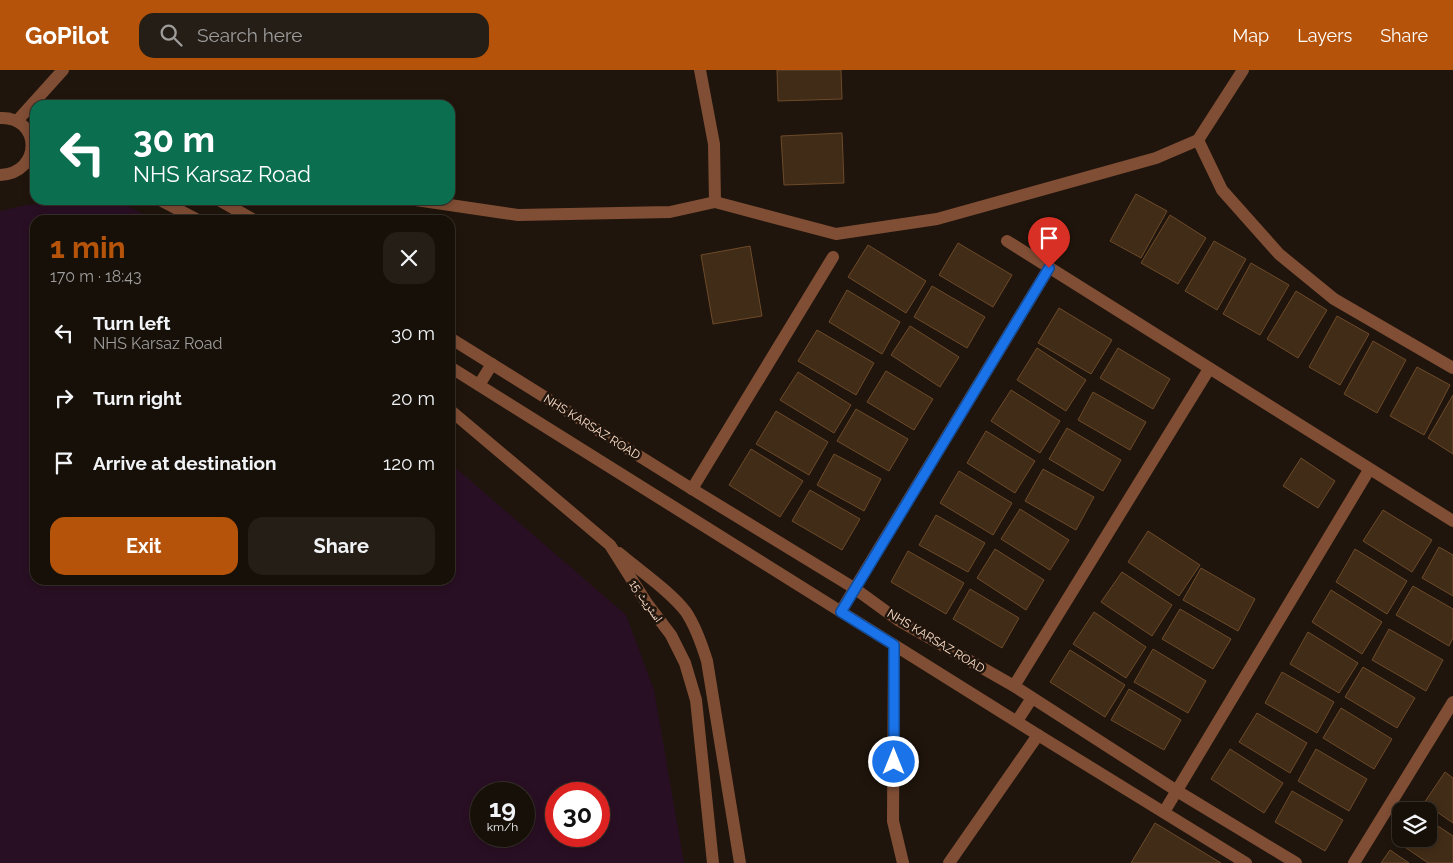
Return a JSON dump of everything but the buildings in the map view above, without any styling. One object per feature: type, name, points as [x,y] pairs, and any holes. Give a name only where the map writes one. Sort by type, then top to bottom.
[{"type":"street","points":[[36,100],[63,70]]},
{"type":"street","points":[[700,70],[714,144],[715,202]]},
{"type":"street","points":[[450,205],[518,215],[670,212],[715,202],[836,234],[937,219],[1156,158],[1198,140],[1243,70]]},
{"type":"street","points":[[17,121],[30,107]]},
{"type":"street","points":[[0,118],[17,121],[30,134]]},
{"type":"street","points":[[1198,140],[1222,190],[1279,254],[1334,299],[1453,368]]},
{"type":"street","points":[[0,175],[10,174],[19,170],[26,164],[30,157]]},
{"type":"street","points":[[19,170],[30,171]]},
{"type":"street","points":[[170,205],[188,215]]},
{"type":"street","points":[[228,205],[245,215]]},
{"type":"street","points":[[1007,241],[1453,522]]},
{"type":"street","points":[[692,490],[833,257]]},
{"type":"street","points":[[841,612],[1049,268]]},
{"type":"street","name":"NHS KARSAZ ROAD","points":[[455,341],[692,490],[854,588],[898,620],[1014,686],[1177,791],[1296,863]]},
{"type":"street","points":[[479,385],[492,364]]},
{"type":"street","points":[[1014,686],[1209,369]]},
{"type":"street","name":"NHS KARSAZ ROAD","points":[[455,370],[1246,863]]},
{"type":"street","name":"اسٹریٹ 15","points":[[455,414],[610,545],[646,602],[671,635],[684,663],[696,700],[713,863]]},
{"type":"street","points":[[1164,812],[1369,470]]},
{"type":"street","points":[[610,545],[666,592],[685,611],[699,637],[707,662],[740,863]]},
{"type":"street","points":[[894,645],[893,821],[903,863]]},
{"type":"street","points":[[1016,721],[1032,698]]},
{"type":"street","points":[[1354,863],[1453,702]]},
{"type":"street","points":[[949,863],[1038,735]]},
{"type":"shaded area","points":[[30,205],[126,205],[145,215],[30,215],[30,585],[455,585],[455,467],[626,615],[654,690],[684,863],[0,863],[0,211]]},
{"type":"route","points":[[894,762],[894,645],[841,612],[1049,268]]}]
